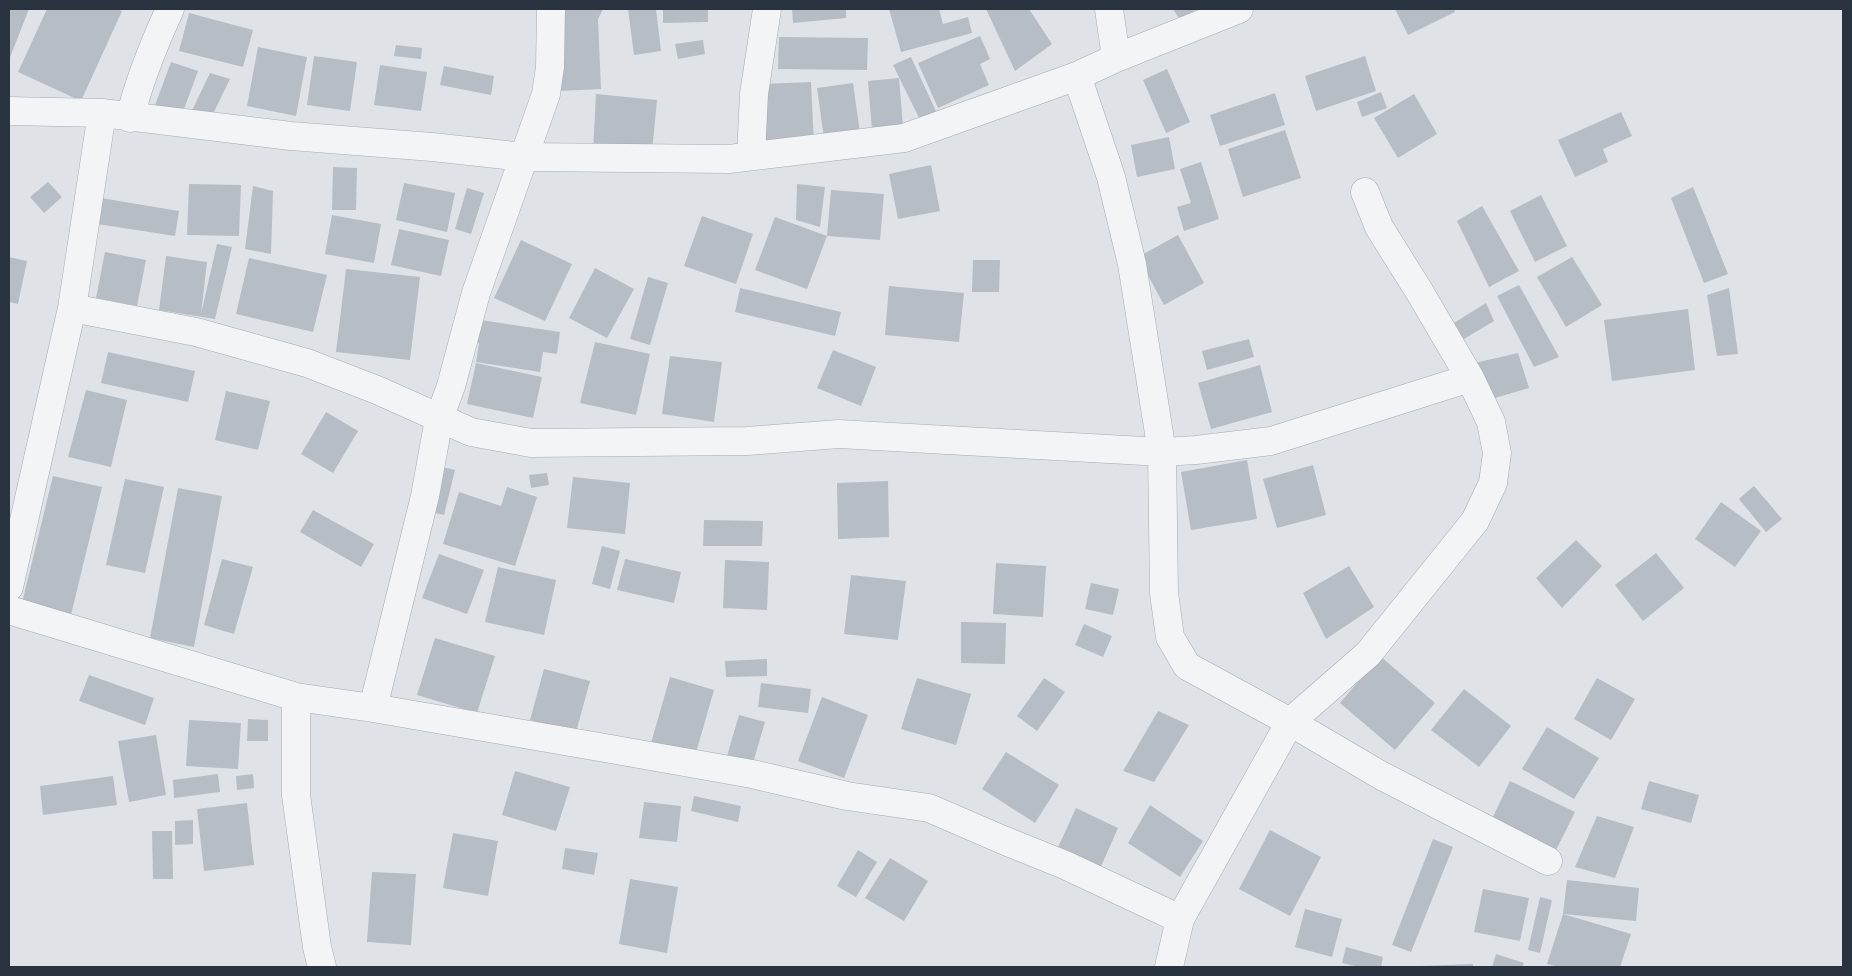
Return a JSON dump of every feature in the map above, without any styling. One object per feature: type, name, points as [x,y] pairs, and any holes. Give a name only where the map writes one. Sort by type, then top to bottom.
[{"type":"street","points":[[130,118],[135,96],[153,46],[170,9]]},
{"type":"street","points":[[373,708],[425,496],[439,419],[451,386],[476,293],[546,94],[550,67],[551,9]]},
{"type":"street","points":[[751,156],[754,94],[767,9]]},
{"type":"street","points":[[1110,9],[1116,58]]},
{"type":"street","points":[[9,111],[102,114],[291,136],[432,147],[524,157],[729,159],[904,138],[1077,76],[1116,58],[1239,9]]},
{"type":"street","points":[[1077,76],[1111,177],[1132,264],[1162,452],[1164,593],[1170,637],[1187,666],[1290,722],[1382,776],[1548,861]]},
{"type":"street","points":[[9,587],[72,308],[102,114]]},
{"type":"street","points":[[1169,967],[1180,919],[1290,722],[1368,654],[1475,521],[1493,483],[1497,453],[1491,422],[1470,378],[1379,227],[1365,192]]},
{"type":"street","points":[[72,308],[196,332],[308,362],[471,432],[531,443],[747,440],[839,434],[1162,452],[1196,450],[1271,441],[1470,378]]},
{"type":"street","points":[[9,610],[296,697],[373,708],[732,771],[847,796],[929,808],[1065,864],[1180,919]]},
{"type":"street","points":[[296,697],[296,795],[317,947],[322,967]]},
{"type":"building","points":[[9,9],[29,9],[9,60]]},
{"type":"building","points":[[47,9],[117,9],[122,11],[81,101],[18,72]]},
{"type":"building","points":[[561,9],[603,9],[598,19],[601,89],[559,91]]},
{"type":"building","points":[[628,9],[656,9],[661,51],[634,55]]},
{"type":"building","points":[[663,9],[708,9],[708,22],[663,23]]},
{"type":"building","points":[[792,9],[846,9],[846,18],[793,23]]},
{"type":"building","points":[[889,9],[939,9],[943,24],[968,17],[972,33],[901,52]]},
{"type":"building","points":[[986,9],[1029,9],[1052,44],[1015,71]]},
{"type":"building","points":[[1173,9],[1197,9],[1180,20]]},
{"type":"building","points":[[1395,9],[1454,9],[1455,12],[1408,35]]},
{"type":"building","points":[[189,13],[253,30],[243,67],[179,51]]},
{"type":"building","points":[[980,36],[990,59],[980,64],[989,85],[938,108],[918,63]]},
{"type":"building","points":[[779,37],[868,38],[867,70],[778,69]]},
{"type":"building","points":[[703,40],[705,54],[678,59],[675,44]]},
{"type":"building","points":[[396,45],[422,48],[421,59],[394,56]]},
{"type":"building","points":[[258,47],[307,57],[296,116],[247,106]]},
{"type":"building","points":[[314,56],[357,62],[350,111],[307,105]]},
{"type":"building","points":[[1365,56],[1376,91],[1316,111],[1305,76]]},
{"type":"building","points":[[911,57],[940,120],[923,126],[893,65]]},
{"type":"building","points":[[171,62],[198,71],[180,120],[153,111]]},
{"type":"building","points":[[380,65],[427,72],[421,111],[374,105]]},
{"type":"building","points":[[444,66],[494,76],[491,95],[440,85]]},
{"type":"building","points":[[1167,69],[1190,122],[1166,133],[1143,80]]},
{"type":"building","points":[[210,73],[230,79],[210,120],[188,119]]},
{"type":"building","points":[[899,78],[903,127],[872,130],[868,81]]},
{"type":"building","points":[[811,82],[814,144],[764,146],[762,84]]},
{"type":"building","points":[[853,83],[860,133],[824,138],[817,88]]},
{"type":"building","points":[[1381,92],[1387,108],[1362,117],[1357,102]]},
{"type":"building","points":[[1275,93],[1285,125],[1220,146],[1210,115]]},
{"type":"building","points":[[596,94],[657,100],[652,152],[593,152]]},
{"type":"building","points":[[1414,94],[1437,134],[1398,158],[1374,118]]},
{"type":"building","points":[[1621,112],[1632,136],[1603,149],[1608,162],[1575,177],[1558,140]]},
{"type":"building","points":[[1285,130],[1301,178],[1243,197],[1228,149]]},
{"type":"building","points":[[1169,137],[1175,169],[1137,177],[1131,145]]},
{"type":"building","points":[[1201,162],[1219,219],[1184,231],[1177,207],[1191,203],[1180,169]]},
{"type":"building","points":[[931,165],[940,211],[898,219],[889,174]]},
{"type":"building","points":[[333,167],[357,168],[356,210],[332,210]]},
{"type":"building","points":[[48,182],[62,197],[44,213],[30,197]]},
{"type":"building","points":[[404,183],[455,193],[447,232],[396,220]]},
{"type":"building","points":[[189,184],[241,185],[239,236],[187,235]]},
{"type":"building","points":[[797,184],[825,187],[820,227],[796,220]]},
{"type":"building","points":[[253,186],[273,191],[271,254],[245,249]]},
{"type":"building","points":[[1693,187],[1728,274],[1704,283],[1671,198]]},
{"type":"building","points":[[467,188],[484,193],[471,234],[455,229]]},
{"type":"building","points":[[831,190],[884,194],[880,240],[827,236]]},
{"type":"building","points":[[1541,195],[1567,246],[1535,262],[1510,211]]},
{"type":"building","points":[[95,197],[179,211],[175,236],[91,223]]},
{"type":"building","points":[[1482,206],[1519,271],[1489,287],[1457,221]]},
{"type":"building","points":[[332,215],[381,224],[374,263],[325,254]]},
{"type":"building","points":[[702,216],[753,234],[736,284],[684,266]]},
{"type":"building","points":[[775,217],[827,236],[807,289],[755,270]]},
{"type":"building","points":[[399,229],[449,240],[441,276],[391,265]]},
{"type":"building","points":[[1178,235],[1204,283],[1164,305],[1138,257]]},
{"type":"building","points":[[521,240],[572,264],[545,321],[494,298]]},
{"type":"building","points":[[217,244],[232,247],[215,319],[159,310],[166,256],[207,262],[201,314]]},
{"type":"building","points":[[105,252],[146,260],[137,306],[96,298]]},
{"type":"building","points":[[9,257],[27,261],[18,304],[9,302]]},
{"type":"building","points":[[1572,257],[1602,305],[1566,327],[1537,277]]},
{"type":"building","points":[[249,258],[327,275],[313,332],[236,314]]},
{"type":"building","points":[[973,260],[1000,260],[999,292],[972,292]]},
{"type":"building","points":[[595,268],[634,289],[607,338],[569,318]]},
{"type":"building","points":[[346,269],[420,277],[410,360],[336,352]]},
{"type":"building","points":[[648,277],[668,283],[650,345],[630,339]]},
{"type":"building","points":[[1519,285],[1559,357],[1534,367],[1497,296]]},
{"type":"building","points":[[889,286],[964,293],[959,342],[885,335]]},
{"type":"building","points":[[740,288],[841,312],[835,336],[735,312]]},
{"type":"building","points":[[1729,288],[1738,354],[1717,356],[1707,295]]},
{"type":"building","points":[[1486,303],[1494,321],[1459,342],[1449,326]]},
{"type":"building","points":[[1688,309],[1695,370],[1612,381],[1604,320]]},
{"type":"building","points":[[474,319],[560,332],[557,354],[543,352],[540,372],[476,362],[479,343],[470,342]]},
{"type":"building","points":[[1249,339],[1254,357],[1207,370],[1202,351]]},
{"type":"building","points":[[595,342],[650,354],[636,415],[580,403]]},
{"type":"building","points":[[833,350],[876,367],[861,406],[817,388]]},
{"type":"building","points":[[108,352],[195,371],[188,402],[101,383]]},
{"type":"building","points":[[1518,353],[1529,388],[1488,400],[1470,364]]},
{"type":"building","points":[[670,356],[722,362],[714,422],[662,414]]},
{"type":"building","points":[[476,363],[542,377],[533,418],[467,404]]},
{"type":"building","points":[[1260,365],[1272,412],[1211,429],[1198,383]]},
{"type":"building","points":[[86,390],[127,400],[111,467],[68,457]]},
{"type":"building","points":[[226,391],[270,401],[258,450],[215,440]]},
{"type":"building","points":[[326,412],[358,431],[333,473],[301,454]]},
{"type":"building","points":[[1247,460],[1257,519],[1191,530],[1181,472]]},
{"type":"building","points":[[1313,465],[1326,515],[1277,528],[1263,479]]},
{"type":"building","points":[[438,466],[455,470],[444,515],[426,511]]},
{"type":"building","points":[[547,473],[549,485],[531,488],[529,475]]},
{"type":"building","points":[[53,476],[102,487],[70,619],[21,607]]},
{"type":"building","points":[[573,477],[630,483],[625,534],[567,528]]},
{"type":"building","points":[[125,479],[164,487],[145,573],[106,565]]},
{"type":"building","points":[[888,481],[889,537],[838,539],[837,483]]},
{"type":"building","points":[[1754,486],[1782,519],[1766,532],[1739,499]]},
{"type":"building","points":[[507,487],[537,497],[515,566],[443,544],[459,492],[501,506]]},
{"type":"building","points":[[178,488],[222,496],[194,647],[150,638]]},
{"type":"building","points":[[1721,502],[1761,531],[1735,567],[1695,539]]},
{"type":"building","points":[[313,510],[374,544],[361,567],[300,532]]},
{"type":"building","points":[[704,520],[763,521],[762,546],[703,546]]},
{"type":"building","points":[[1576,540],[1602,566],[1562,608],[1536,578]]},
{"type":"building","points":[[602,546],[620,551],[610,589],[592,584]]},
{"type":"building","points":[[1656,553],[1684,588],[1643,621],[1615,585]]},
{"type":"building","points":[[439,554],[484,570],[467,614],[422,598]]},
{"type":"building","points":[[222,559],[253,567],[234,634],[204,625]]},
{"type":"building","points":[[625,559],[681,572],[674,603],[617,590]]},
{"type":"building","points":[[725,560],[769,562],[767,610],[723,608]]},
{"type":"building","points":[[996,563],[1046,566],[1043,617],[993,614]]},
{"type":"building","points":[[1349,566],[1374,607],[1326,639],[1303,593]]},
{"type":"building","points":[[498,567],[556,580],[544,635],[485,622]]},
{"type":"building","points":[[851,575],[906,581],[898,640],[844,634]]},
{"type":"building","points":[[1091,583],[1119,589],[1113,615],[1085,609]]},
{"type":"building","points":[[961,622],[1006,623],[1005,664],[961,663]]},
{"type":"building","points":[[1084,624],[1112,636],[1103,657],[1075,645]]},
{"type":"building","points":[[435,638],[495,656],[477,713],[417,695]]},
{"type":"building","points":[[1380,656],[1435,703],[1395,750],[1340,703]]},
{"type":"building","points":[[767,659],[767,676],[726,677],[725,661]]},
{"type":"building","points":[[544,669],[590,681],[576,732],[530,720]]},
{"type":"building","points":[[89,675],[154,698],[145,725],[79,701]]},
{"type":"building","points":[[670,677],[714,690],[695,756],[651,743]]},
{"type":"building","points":[[917,678],[971,694],[956,745],[901,729]]},
{"type":"building","points":[[1044,678],[1065,692],[1037,731],[1017,716]]},
{"type":"building","points":[[1597,678],[1635,699],[1611,740],[1574,719]]},
{"type":"building","points":[[761,683],[811,689],[808,713],[758,707]]},
{"type":"building","points":[[1464,689],[1511,726],[1479,767],[1431,730]]},
{"type":"building","points":[[822,697],[868,715],[844,778],[798,761]]},
{"type":"building","points":[[1158,711],[1189,725],[1154,782],[1123,771]]},
{"type":"building","points":[[739,715],[765,722],[753,763],[727,756]]},
{"type":"building","points":[[248,719],[268,720],[268,741],[247,741]]},
{"type":"building","points":[[189,720],[241,723],[238,769],[186,766]]},
{"type":"building","points":[[1547,727],[1599,758],[1574,799],[1522,769]]},
{"type":"building","points":[[156,735],[166,795],[129,802],[118,741]]},
{"type":"building","points":[[1006,752],[1059,785],[1035,823],[982,789]]},
{"type":"building","points":[[515,771],[570,787],[556,831],[502,815]]},
{"type":"building","points":[[218,774],[220,792],[174,798],[173,780]]},
{"type":"building","points":[[253,774],[254,788],[237,790],[236,776]]},
{"type":"building","points":[[113,776],[117,805],[43,815],[40,786]]},
{"type":"building","points":[[1510,781],[1575,812],[1555,852],[1491,821]]},
{"type":"building","points":[[1649,781],[1699,795],[1691,823],[1641,809]]},
{"type":"building","points":[[694,796],[741,806],[738,822],[691,811]]},
{"type":"building","points":[[644,802],[681,806],[677,842],[639,838]]},
{"type":"building","points":[[247,803],[254,865],[204,871],[197,809]]},
{"type":"building","points":[[1150,805],[1203,841],[1180,877],[1128,843]]},
{"type":"building","points":[[1076,808],[1118,828],[1099,871],[1056,852]]},
{"type":"building","points":[[1597,816],[1634,827],[1615,878],[1575,867]]},
{"type":"building","points":[[193,820],[193,844],[175,845],[175,821]]},
{"type":"building","points":[[1270,830],[1321,857],[1290,916],[1239,889]]},
{"type":"building","points":[[152,831],[172,831],[173,879],[153,879]]},
{"type":"building","points":[[453,833],[498,841],[488,896],[443,888]]},
{"type":"building","points":[[1433,839],[1453,847],[1411,952],[1392,945]]},
{"type":"building","points":[[565,848],[598,853],[594,875],[562,869]]},
{"type":"building","points":[[858,850],[877,862],[856,897],[837,886]]},
{"type":"building","points":[[890,858],[928,881],[904,921],[865,898]]},
{"type":"building","points":[[372,872],[416,874],[411,945],[367,942]]},
{"type":"building","points":[[630,879],[678,887],[667,953],[619,944]]},
{"type":"building","points":[[1567,880],[1639,888],[1636,921],[1563,914]]},
{"type":"building","points":[[1483,889],[1529,898],[1520,941],[1474,932]]},
{"type":"building","points":[[1540,897],[1552,900],[1540,953],[1528,950]]},
{"type":"building","points":[[1305,909],[1342,919],[1332,957],[1295,947]]},
{"type":"building","points":[[1563,914],[1631,934],[1620,967],[1559,967],[1547,964]]},
{"type":"building","points":[[1346,947],[1383,957],[1381,967],[1359,967],[1342,963]]},
{"type":"building","points":[[1496,954],[1524,963],[1522,967],[1492,967]]},
{"type":"building","points":[[1473,964],[1473,967],[1420,967],[1420,966]]}]
